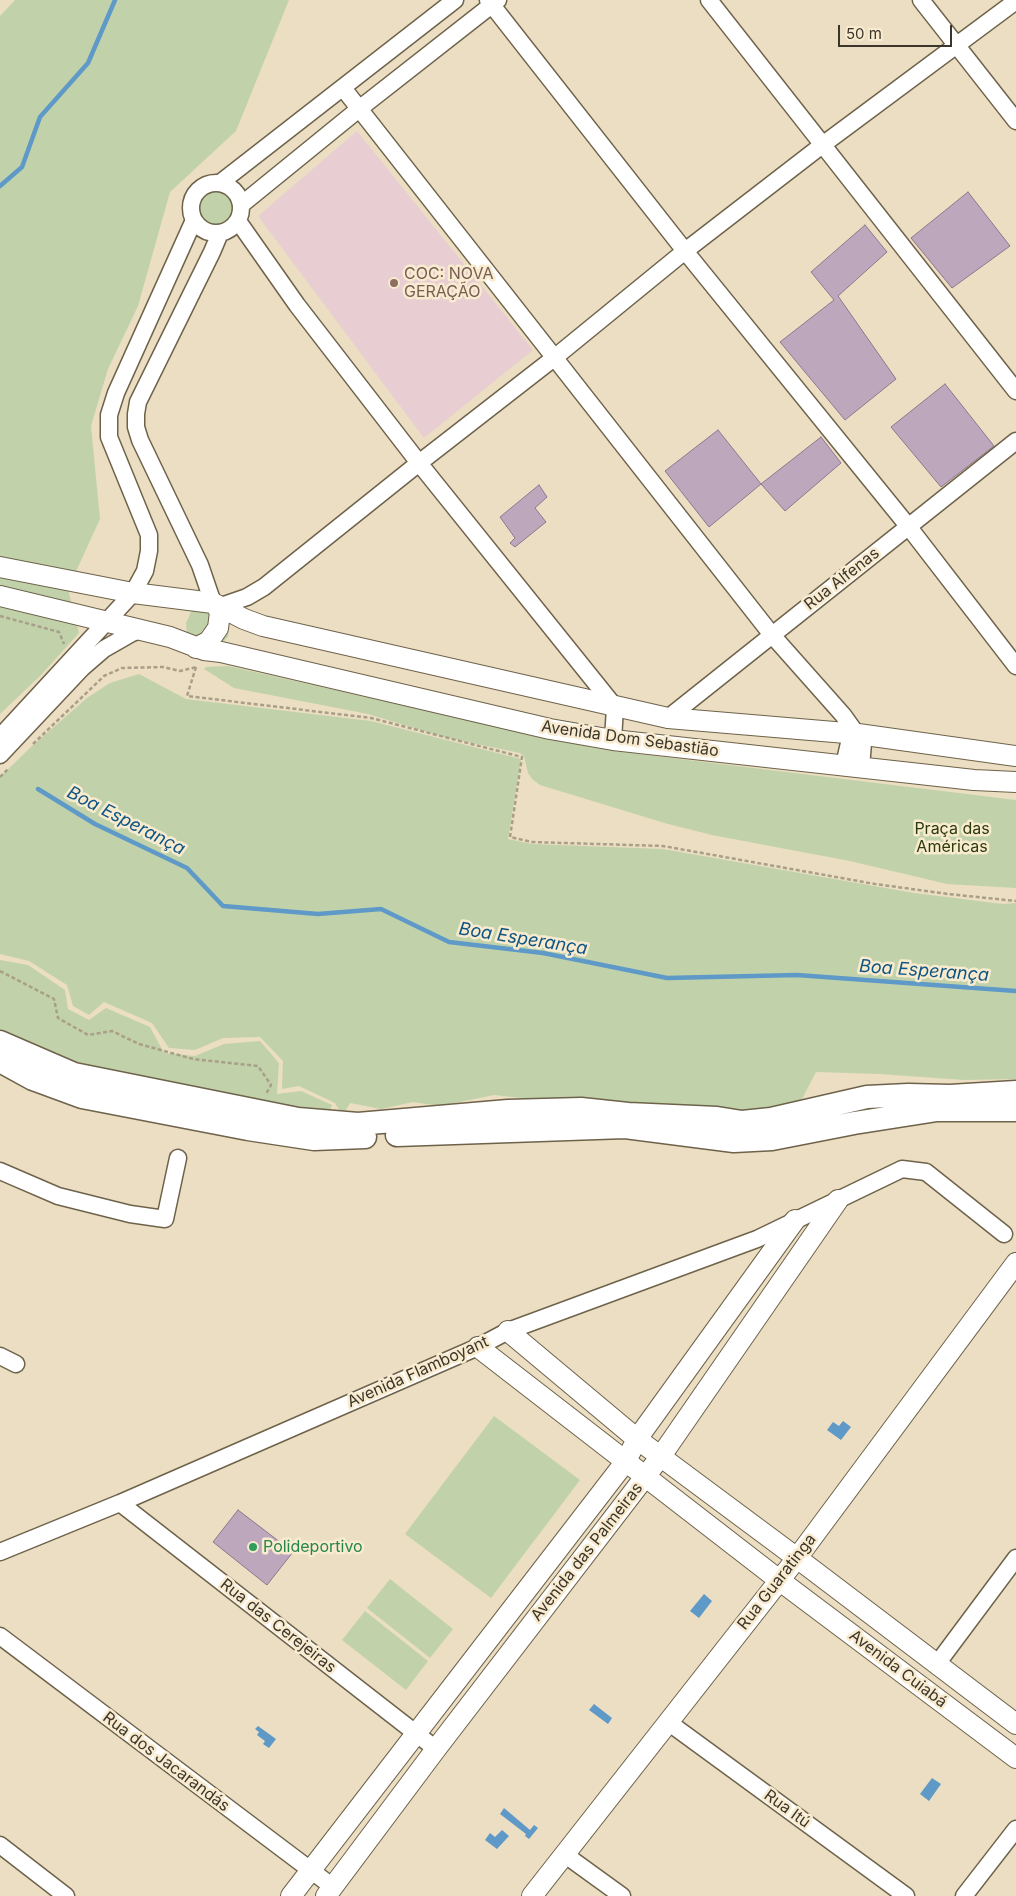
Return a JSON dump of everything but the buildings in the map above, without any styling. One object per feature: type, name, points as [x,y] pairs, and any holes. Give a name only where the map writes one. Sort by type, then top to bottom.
[{"type":"main road","points":[[0,1042],[74,1074],[298,1119],[358,1124],[508,1111],[581,1109],[628,1114],[717,1118],[742,1122],[771,1119],[866,1097],[950,1096],[1016,1092]]},
{"type":"main road","points":[[0,1061],[34,1079],[82,1097],[248,1129],[314,1139],[625,1127],[706,1137],[744,1140],[772,1139],[854,1123],[938,1110],[1016,1110]]},
{"type":"street","points":[[455,0],[220,183],[204,186],[198,191],[191,205],[194,220],[205,231],[220,233],[233,227],[240,213],[359,109],[493,2],[685,251],[908,526],[1016,666]]},
{"type":"street","points":[[709,0],[821,146],[1016,391]]},
{"type":"street","points":[[921,0],[1016,121]]},
{"type":"street","points":[[221,607],[247,598],[264,587],[554,358],[685,251],[821,146],[1016,1]]},
{"type":"street","points":[[343,88],[772,635],[858,734],[863,743],[852,766]]},
{"type":"street","points":[[220,183],[228,186],[239,197],[240,213],[297,306],[419,463],[615,706],[613,740]]},
{"type":"street","points":[[0,736],[107,622],[140,594],[149,551],[149,535],[109,437],[109,414],[120,384],[194,220]]},
{"type":"street","points":[[196,648],[209,641],[218,628],[221,607],[140,440],[136,427],[136,414],[138,402],[220,233]]},
{"type":"street","name":"Rua Alfenas","points":[[668,718],[1016,441]]},
{"type":"street","name":"Avenida Dom Sebastião","points":[[0,568],[221,607],[263,626],[668,718],[858,734],[1016,756]]},
{"type":"street","points":[[0,596],[140,630]]},
{"type":"street","points":[[6,760],[65,684],[104,649],[132,632],[140,630]]},
{"type":"street","name":"Avenida Dom Sebastião","points":[[140,630],[170,637],[196,648],[221,652],[541,727],[613,740],[974,780],[1016,782]]},
{"type":"street","points":[[0,1171],[58,1196],[130,1214],[165,1219],[178,1158]]},
{"type":"street","name":"Avenida Flamboyant","points":[[0,1552],[120,1503],[478,1347],[508,1331],[757,1239],[902,1169],[926,1172],[1004,1234]]},
{"type":"street","name":"Avenida das Palmeiras","points":[[330,1891],[436,1749],[661,1456],[838,1200]]},
{"type":"street","name":"Avenida das Palmeiras","points":[[292,1896],[415,1733],[626,1461],[637,1439],[795,1220]]},
{"type":"street","name":"Rua Guaratinga","points":[[532,1896],[797,1558],[1016,1263]]},
{"type":"street","name":"Avenida Cuiabá","points":[[508,1331],[637,1439],[1016,1724]]},
{"type":"street","name":"Avenida Cuiabá","points":[[478,1347],[779,1580],[1016,1758]]},
{"type":"street","points":[[0,1356],[16,1364]]},
{"type":"street","name":"Rua das Cerejeiras","points":[[120,1503],[436,1749]]},
{"type":"street","points":[[937,1664],[1016,1558]]},
{"type":"street","name":"Rua dos Jacarandás","points":[[0,1636],[311,1871],[330,1891]]},
{"type":"street","name":"Rua Itú","points":[[668,1722],[906,1896]]},
{"type":"street","points":[[964,1896],[1016,1829]]},
{"type":"street","points":[[0,1845],[66,1896]]},
{"type":"street","points":[[564,1854],[622,1896]]},
{"type":"path","points":[[0,616],[58,632],[67,648]]},
{"type":"path","points":[[31,747],[104,676],[122,668],[163,667],[180,672],[196,667],[187,696],[371,718],[522,757],[510,837],[532,842],[664,846],[874,884],[1016,901]]},
{"type":"path","points":[[0,777],[6,760]]},
{"type":"path","points":[[0,971],[54,999],[58,1018],[88,1035],[112,1032],[139,1044],[193,1059],[258,1066],[271,1085],[266,1095]]},
{"type":"shaded area","name":"COC: NOVA GERAÇÃO","points":[[357,131],[533,350],[424,438],[258,216]]},
{"type":"green space","points":[[15,0],[289,0],[236,131],[170,192],[138,306],[108,369],[91,426],[100,519],[68,589],[79,633],[41,675],[0,714],[0,16]]},
{"type":"green space","points":[[216,189],[230,194],[235,208],[230,222],[216,227],[202,222],[197,208],[202,194]]},
{"type":"green space","points":[[196,608],[229,618],[228,637],[220,646],[187,636],[186,623],[191,612]]},
{"type":"green space","name":"Praça das Américas","points":[[228,666],[557,740],[614,751],[1016,800],[1016,888],[947,884],[850,861],[712,835],[668,824],[540,785],[528,773],[524,756],[520,753],[444,737],[368,714],[234,688],[204,669],[206,667]]},
{"type":"green space","points":[[139,674],[186,699],[371,721],[521,759],[508,839],[532,844],[663,849],[914,893],[1003,904],[1016,903],[1016,1079],[964,1080],[816,1072],[801,1101],[756,1111],[693,1106],[621,1104],[581,1099],[530,1099],[494,1095],[440,1106],[413,1102],[381,1109],[350,1103],[344,1113],[339,1110],[335,1103],[299,1086],[282,1089],[283,1061],[260,1037],[223,1038],[195,1050],[169,1048],[152,1023],[104,1002],[89,1015],[73,1006],[67,985],[29,961],[0,954],[0,777],[87,698],[110,683]]},
{"type":"green space","points":[[0,960],[28,965],[65,990],[68,1009],[89,1020],[106,1008],[150,1027],[164,1053],[195,1056],[224,1044],[260,1041],[279,1063],[277,1094],[301,1091],[332,1105],[329,1114],[76,1069],[0,1032]]},
{"type":"green space","points":[[494,1416],[580,1480],[491,1598],[405,1534]]},
{"type":"green space","points":[[390,1579],[453,1629],[430,1658],[367,1608]]},
{"type":"green space","points":[[365,1611],[428,1661],[406,1690],[342,1640]]},
{"type":"water","points":[[843,1421],[851,1427],[841,1440],[827,1430],[833,1422],[839,1426]]},
{"type":"water","points":[[704,1594],[712,1601],[699,1618],[690,1611]]},
{"type":"water","points":[[594,1704],[612,1718],[608,1724],[589,1710]]},
{"type":"water","points":[[258,1726],[276,1739],[269,1748],[263,1744],[265,1741],[257,1735],[259,1732],[255,1729]]},
{"type":"water","points":[[932,1778],[941,1784],[929,1801],[920,1794]]},
{"type":"water","points":[[504,1808],[530,1830],[534,1825],[538,1828],[529,1839],[525,1836],[526,1834],[500,1814]]},
{"type":"water","points":[[502,1830],[509,1836],[497,1849],[485,1840],[490,1833],[495,1837]]},
{"type":"waterway","points":[[0,186],[22,167],[40,117],[88,63],[115,0]]},
{"type":"waterway","name":"Boa Esperança","points":[[38,789],[95,824],[187,868],[223,906],[318,914],[381,909],[449,942],[543,953],[667,978],[797,975],[1016,991]]},
{"type":"place","name":"COC: NOVA GERAÇÃO","points":[[394,283]]},
{"type":"place","name":"Polideportivo","points":[[253,1547]]}]
